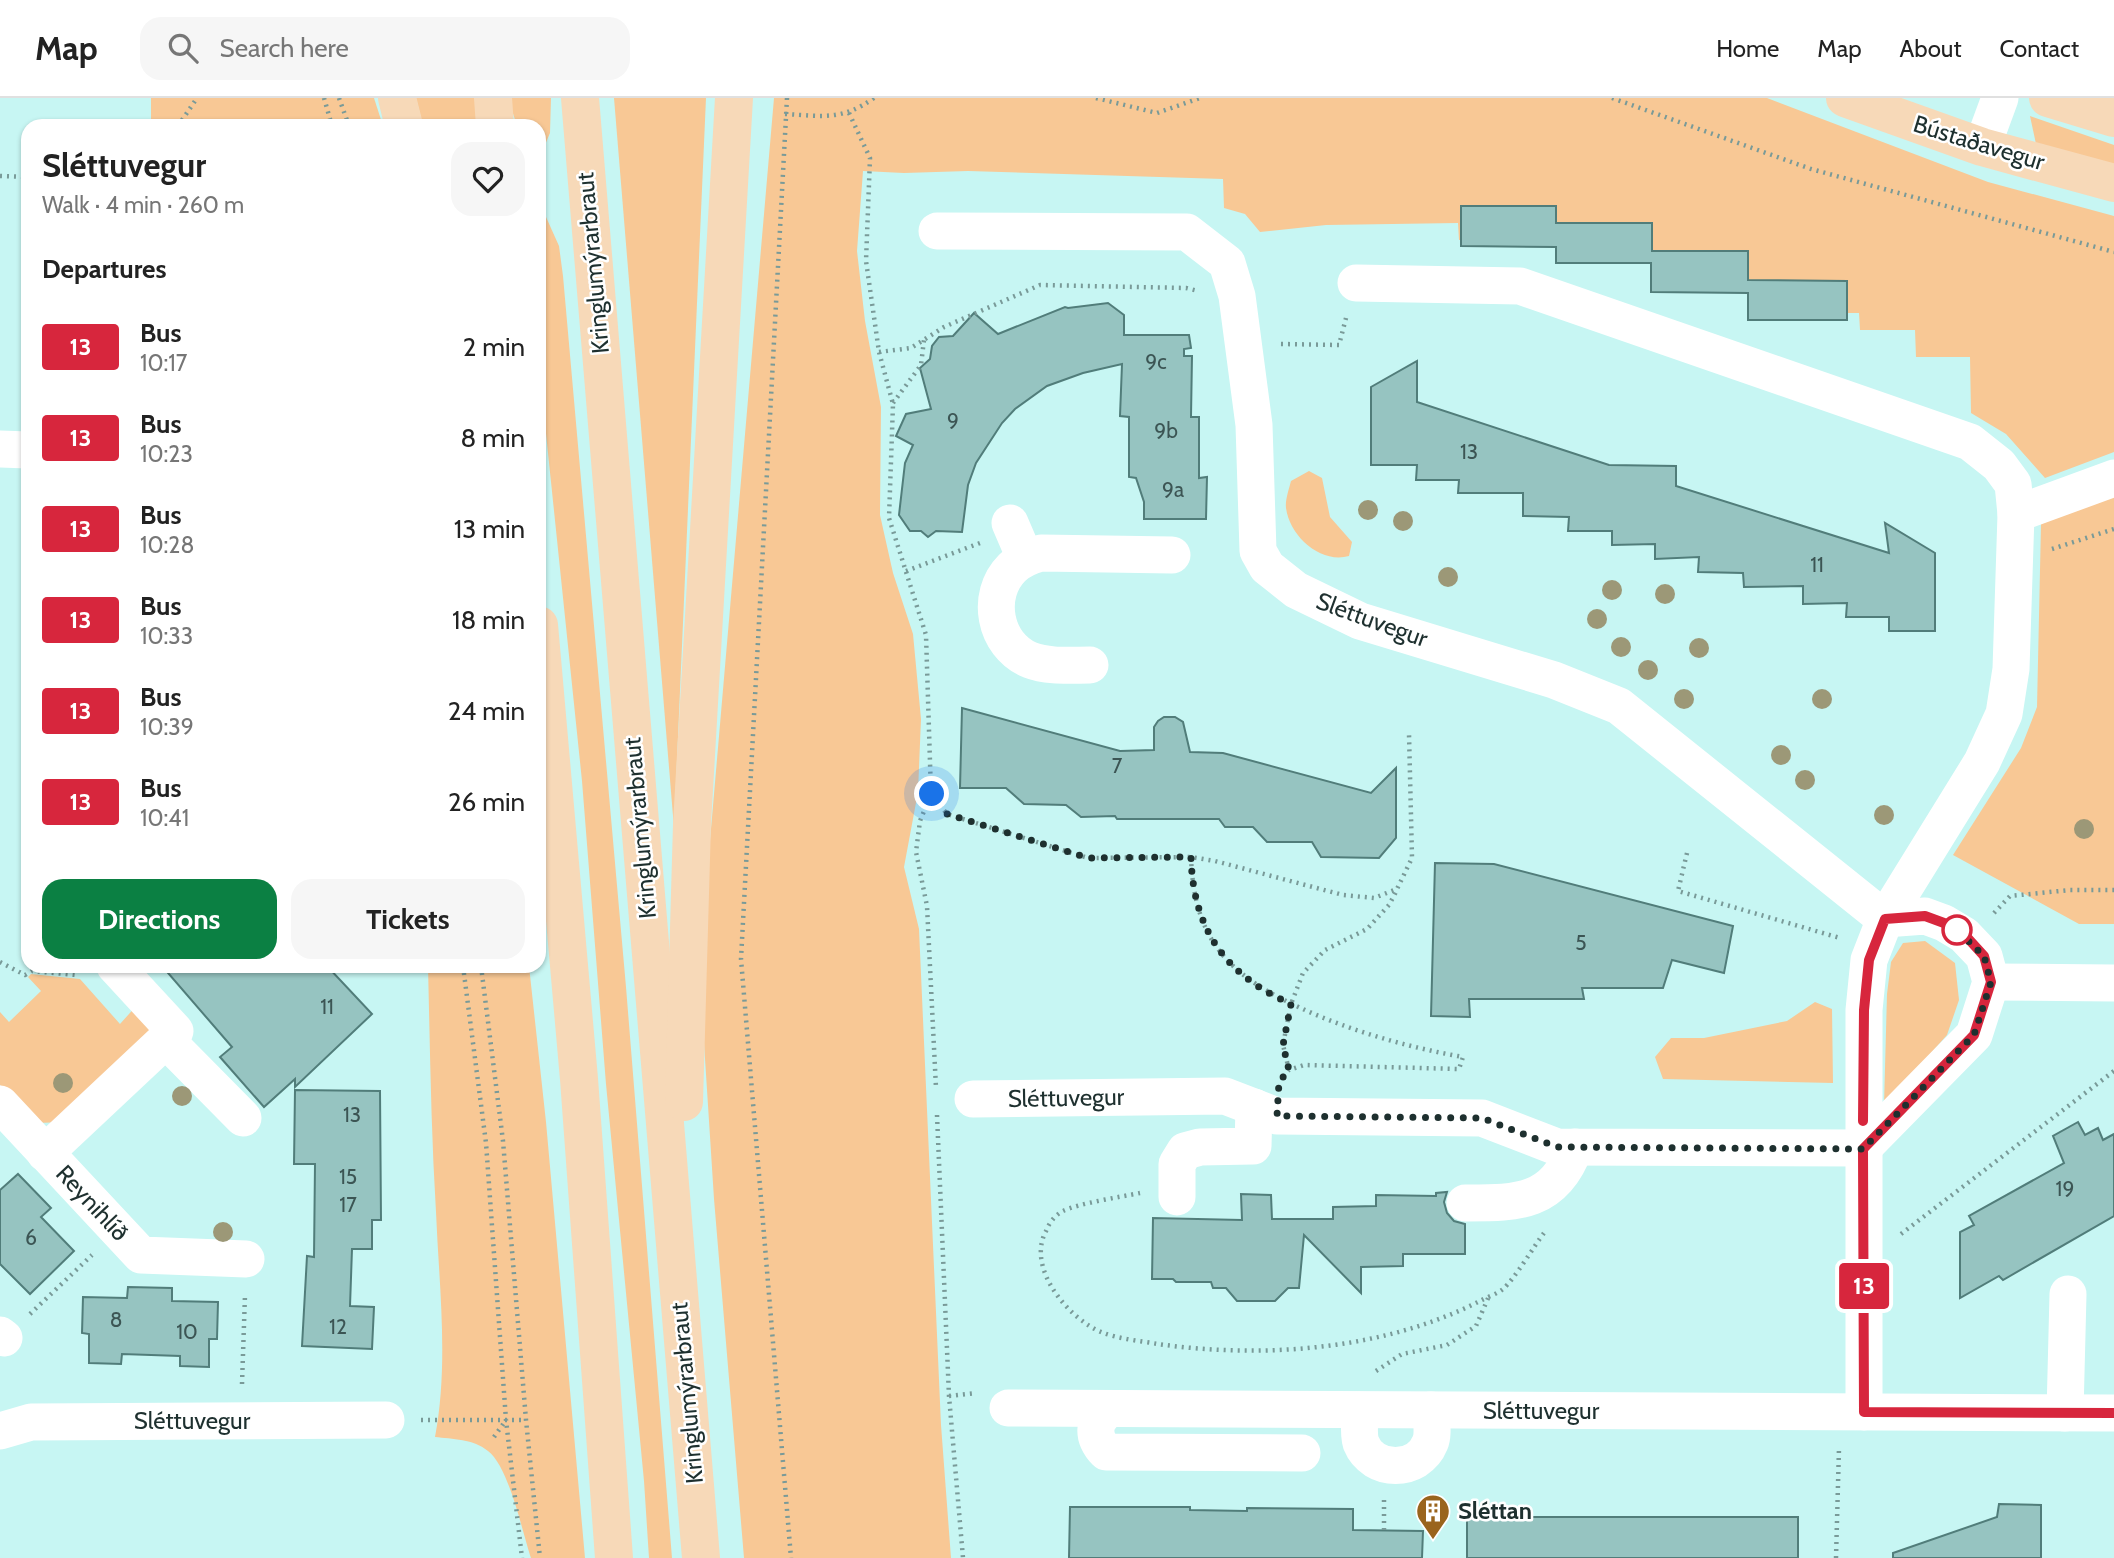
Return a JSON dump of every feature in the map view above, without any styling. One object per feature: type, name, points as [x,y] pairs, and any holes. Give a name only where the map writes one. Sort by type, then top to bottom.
[{"type":"main road","points":[[397,98],[402,119]]},
{"type":"main road","points":[[493,98],[494,119]]},
{"type":"main road","name":"Kringlumýrarbraut","points":[[580,98],[701,1558]]},
{"type":"main road","points":[[679,1296],[692,824],[734,98]]},
{"type":"main road","name":"Bústaðavegur","points":[[1845,98],[1982,147],[2114,183]]},
{"type":"main road","points":[[2048,98],[2114,118]]},
{"type":"main road","points":[[546,704],[579,1079],[614,1558]]},
{"type":"main road","points":[[546,931],[579,1079]]},
{"type":"street","points":[[1982,147],[2000,98]]},
{"type":"street","name":"Sléttuvegur","points":[[937,231],[1187,232],[1227,263],[1237,296],[1254,425],[1258,551],[1267,567],[1296,590],[1360,621],[1554,680],[1619,706],[1885,919]]},
{"type":"street","points":[[1356,283],[1520,286],[1970,442],[1999,465],[2014,484],[2016,514],[2011,669],[2004,714],[1982,762],[1885,919],[1869,960],[1864,1010],[1863,1149],[1852,1412]]},
{"type":"street","points":[[0,449],[21,450]]},
{"type":"street","points":[[2016,514],[2114,478]]},
{"type":"street","points":[[1090,665],[1042,664],[1028,660],[1016,652],[999,629],[997,598],[1002,582],[1012,568],[1016,537],[1041,552],[1172,555]]},
{"type":"street","points":[[1863,1149],[1974,1035],[1991,982],[1984,956],[1964,934],[1925,916],[1885,919]]},
{"type":"street","points":[[46,1153],[175,1031],[121,973]]},
{"type":"street","points":[[1991,982],[2114,983]]},
{"type":"street","points":[[166,1040],[243,1118]]},
{"type":"street","name":"Sléttuvegur","points":[[973,1099],[1225,1096],[1265,1112],[1482,1118],[1557,1147],[1863,1149]]},
{"type":"street","name":"Reynihlíð","points":[[0,1104],[141,1255],[246,1259]]},
{"type":"street","points":[[1177,1191],[1177,1164],[1185,1151],[1200,1147],[1254,1146],[1265,1112]]},
{"type":"street","points":[[1465,1203],[1512,1203],[1545,1191],[1569,1164],[1575,1147]]},
{"type":"street","points":[[2066,1413],[2068,1294]]},
{"type":"street","name":"Sléttuvegur","points":[[1008,1408],[2114,1413]]},
{"type":"street","points":[[1109,1409],[1101,1415],[1095,1433],[1098,1444],[1105,1452],[1302,1453]]},
{"type":"street","points":[[1360,1410],[1360,1440],[1365,1451],[1384,1464],[1395,1466],[1407,1464],[1426,1451],[1432,1440],[1431,1410]]},
{"type":"street","name":"Sléttuvegur","points":[[0,1430],[31,1422],[386,1420]]},
{"type":"path","points":[[183,119],[197,98]]},
{"type":"path","points":[[324,98],[330,119]]},
{"type":"path","points":[[339,98],[346,119]]},
{"type":"path","points":[[787,98],[741,959],[791,1558]]},
{"type":"path","points":[[785,114],[839,116],[874,98]]},
{"type":"path","points":[[1096,98],[1157,113],[1200,98]]},
{"type":"path","points":[[1612,98],[1811,169],[2114,252]]},
{"type":"path","points":[[849,113],[870,158],[866,261],[879,352],[893,404],[889,518],[926,635],[932,794],[920,821],[915,852],[926,906],[937,1100]]},
{"type":"path","points":[[0,176],[21,177]]},
{"type":"path","points":[[1243,344],[1339,345],[1356,283]]},
{"type":"path","points":[[879,352],[911,348],[944,327],[1040,285],[1186,288],[1206,297]]},
{"type":"path","points":[[893,404],[921,365],[924,340]]},
{"type":"path","points":[[2014,561],[2114,528]]},
{"type":"path","points":[[906,571],[1016,537]]},
{"type":"path","points":[[1289,1070],[1283,1045],[1291,1004],[1303,973],[1325,950],[1367,929],[1389,905],[1412,858],[1409,734]]},
{"type":"path","points":[[932,794],[947,814],[1088,858],[1191,857],[1343,895],[1374,898],[1397,889]]},
{"type":"path","points":[[1687,853],[1678,891],[1847,940]]},
{"type":"path","points":[[1191,857],[1196,904],[1204,926],[1232,966],[1252,983],[1291,1004],[1377,1037],[1463,1057],[1459,1069],[1304,1065],[1289,1070],[1279,1082],[1265,1112]]},
{"type":"path","points":[[1991,917],[2010,896],[2070,890],[2114,890]]},
{"type":"path","points":[[0,962],[21,973]]},
{"type":"path","points":[[54,973],[78,973]]},
{"type":"path","points":[[464,973],[486,1143],[506,1420],[522,1558]]},
{"type":"path","points":[[482,973],[503,1141],[540,1558]]},
{"type":"path","points":[[1897,1237],[2114,1071]]},
{"type":"path","points":[[937,1114],[949,1396],[963,1558]]},
{"type":"path","points":[[1177,1191],[1062,1211],[1051,1221],[1044,1233],[1040,1261],[1050,1284],[1071,1309],[1101,1332],[1180,1347],[1260,1349],[1309,1347],[1406,1329],[1458,1312],[1503,1289],[1552,1223]]},
{"type":"path","points":[[2,1336],[118,1231]]},
{"type":"path","points":[[241,1421],[246,1259]]},
{"type":"path","points":[[1836,1558],[1852,1412]]},
{"type":"path","points":[[386,1420],[526,1420]]},
{"type":"path","points":[[494,1437],[506,1420]]},
{"type":"shaded area","points":[[151,98],[374,98],[381,119],[151,119]]},
{"type":"shaded area","points":[[416,98],[475,98],[476,119],[421,119]]},
{"type":"shaded area","points":[[508,98],[551,98],[550,133],[546,142],[546,119],[515,119]]},
{"type":"shaded area","points":[[614,98],[706,98],[674,828]]},
{"type":"shaded area","points":[[774,98],[1767,98],[1988,182],[2114,216],[2114,452],[2045,478],[2006,434],[1971,413],[1970,357],[1916,357],[1915,330],[1860,330],[1859,313],[1770,313],[1769,286],[1677,284],[1676,257],[1581,239],[1459,240],[1458,223],[1326,225],[1260,232],[1245,214],[1224,208],[1223,179],[968,171],[863,171],[857,251],[865,321],[881,407],[880,515],[893,573],[913,634],[921,719],[918,792],[904,867],[919,929],[941,1425],[951,1558],[744,1558],[714,1199],[704,1043],[706,887]]},
{"type":"shaded area","points":[[2030,116],[2114,145],[2114,168],[2036,144]]},
{"type":"shaded area","points":[[546,217],[559,246],[563,276],[626,987],[672,1558],[649,1558],[606,1084],[582,781],[546,434]]},
{"type":"shaded area","points":[[1309,471],[1322,478],[1330,517],[1352,542],[1349,556],[1328,556],[1308,546],[1289,519],[1286,505],[1291,481]]},
{"type":"shaded area","points":[[2114,494],[2114,924],[2079,924],[1953,855],[2021,748],[2037,707],[2041,524]]},
{"type":"shaded area","points":[[1925,941],[1955,963],[1959,1000],[1947,1035],[1884,1106],[1887,994],[1891,962],[1903,943]]},
{"type":"shaded area","points":[[428,973],[530,973],[546,1122],[585,1558],[531,1558],[519,1516],[496,1459],[476,1444],[435,1437],[441,1381],[442,1324],[433,1151]]},
{"type":"shaded area","points":[[31,974],[80,979],[120,1024],[138,1004],[154,1017],[151,1043],[66,1122],[36,1123],[0,1085],[0,1012],[9,1022],[41,991],[28,977]]},
{"type":"shaded area","points":[[1815,1002],[1832,1009],[1833,1083],[1663,1079],[1655,1057],[1671,1038],[1704,1038],[1787,1021]]},
{"type":"building","points":[[1461,206],[1556,206],[1556,223],[1652,223],[1652,251],[1748,251],[1748,280],[1847,281],[1847,320],[1748,320],[1748,293],[1651,292],[1651,263],[1556,263],[1556,247],[1461,246]]},
{"type":"building","points":[[1108,303],[1124,315],[1124,335],[1189,335],[1191,348],[1184,349],[1184,356],[1192,356],[1191,417],[1199,417],[1199,478],[1207,477],[1206,519],[1144,519],[1144,502],[1136,478],[1129,477],[1129,417],[1120,416],[1122,364],[1083,373],[1047,386],[1015,409],[1002,423],[976,463],[968,485],[962,532],[936,531],[928,537],[921,531],[910,531],[899,515],[905,463],[913,445],[896,436],[906,414],[931,409],[920,368],[930,359],[932,346],[939,337],[953,336],[974,313],[998,334],[1065,307]]},
{"type":"building","points":[[1417,361],[1417,402],[1609,465],[1676,466],[1676,486],[1889,553],[1885,523],[1935,553],[1935,631],[1889,631],[1889,617],[1846,617],[1847,603],[1803,604],[1803,586],[1744,587],[1743,573],[1698,572],[1699,557],[1655,559],[1655,544],[1612,545],[1612,531],[1568,531],[1569,517],[1523,516],[1523,493],[1458,493],[1459,480],[1416,480],[1417,465],[1371,465],[1371,387]]},
{"type":"building","points":[[962,708],[1120,751],[1154,750],[1154,727],[1164,717],[1175,717],[1183,722],[1190,752],[1223,753],[1371,793],[1396,768],[1396,838],[1379,858],[1321,857],[1312,842],[1267,842],[1253,827],[1225,827],[1219,819],[1081,817],[1066,805],[1024,804],[1006,788],[960,788]]},
{"type":"building","points":[[1435,863],[1494,864],[1733,926],[1724,973],[1672,960],[1663,988],[1582,988],[1584,999],[1469,999],[1470,1017],[1431,1016]]},
{"type":"building","points":[[168,973],[334,973],[372,1014],[295,1087],[295,1079],[264,1107],[220,1057],[232,1047]]},
{"type":"building","points":[[295,1090],[380,1091],[381,1220],[372,1220],[372,1249],[352,1249],[350,1306],[374,1307],[372,1349],[302,1346],[307,1256],[314,1257],[315,1164],[294,1164]]},
{"type":"building","points":[[2078,1122],[2085,1135],[2098,1128],[2103,1140],[2114,1134],[2114,1216],[2003,1280],[1999,1276],[1960,1298],[1960,1232],[1974,1225],[1969,1216],[2064,1163],[2053,1136]]},
{"type":"building","points":[[18,1174],[51,1208],[41,1217],[74,1251],[30,1294],[0,1264],[0,1190]]},
{"type":"building","points":[[1447,1192],[1444,1202],[1447,1213],[1454,1221],[1465,1224],[1465,1254],[1403,1254],[1403,1266],[1361,1267],[1361,1293],[1304,1235],[1299,1288],[1288,1288],[1275,1301],[1237,1301],[1226,1288],[1213,1288],[1211,1282],[1152,1279],[1153,1218],[1242,1220],[1241,1194],[1271,1195],[1272,1219],[1333,1219],[1333,1207],[1376,1206],[1376,1195],[1436,1196],[1436,1193]]},
{"type":"building","points":[[128,1287],[172,1288],[172,1301],[218,1302],[217,1339],[209,1339],[209,1367],[180,1366],[180,1356],[122,1354],[121,1364],[89,1363],[89,1334],[82,1333],[83,1297],[127,1298]]},
{"type":"building","points":[[1999,1504],[2041,1505],[2041,1558],[1893,1558],[1893,1553],[1997,1517]]},
{"type":"building","points":[[1070,1507],[1190,1507],[1190,1510],[1247,1511],[1247,1508],[1353,1509],[1353,1530],[1423,1531],[1422,1558],[1069,1558]]},
{"type":"building","points":[[1467,1517],[1798,1517],[1798,1558],[1467,1558]]},
{"type":"bus line","name":"13","points":[[1863,1121],[1864,1010],[1869,960],[1885,919],[1925,916],[1964,934],[1984,956],[1991,982],[1974,1035],[1863,1149],[1864,1412],[2114,1413]]},
{"type":"place","name":"Sléttan","points":[[1433,1541]]},
{"type":"route","points":[[932,794],[947,814],[1088,858],[1191,857],[1196,904],[1204,926],[1216,946],[1232,966],[1252,983],[1291,1004],[1283,1045],[1289,1070],[1279,1082],[1277,1116],[1482,1118],[1557,1147],[1863,1149],[1974,1035],[1991,982],[1984,956],[1957,930]]}]
